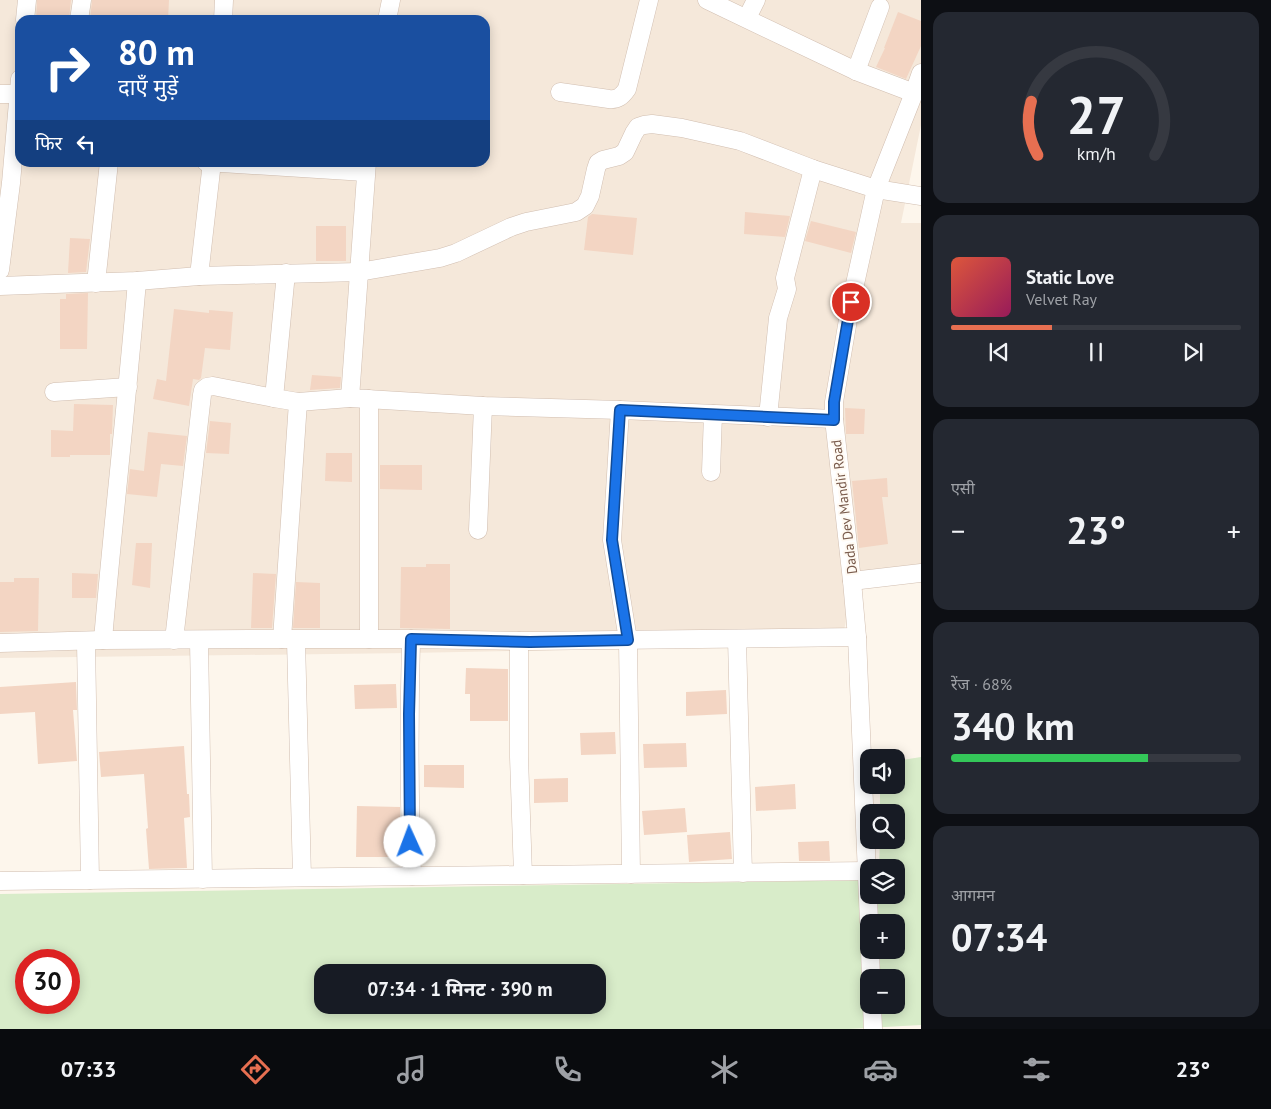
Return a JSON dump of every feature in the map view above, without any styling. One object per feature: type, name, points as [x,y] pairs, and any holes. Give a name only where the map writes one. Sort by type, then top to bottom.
[{"type":"street","points":[[26,15],[27,0]]},
{"type":"street","points":[[80,15],[82,0]]},
{"type":"street","points":[[223,15],[224,0]]},
{"type":"street","points":[[388,15],[391,0]]},
{"type":"street","points":[[560,92],[616,100],[623,95],[627,89],[649,0]]},
{"type":"street","points":[[707,0],[856,71],[914,93]]},
{"type":"street","points":[[747,18],[756,0]]},
{"type":"street","points":[[856,71],[880,7]]},
{"type":"street","name":"Dada Dev Mandir Road","points":[[866,859],[857,637],[834,420],[834,402],[851,302],[876,189],[921,73]]},
{"type":"street","points":[[0,94],[15,90]]},
{"type":"street","points":[[0,286],[137,282],[199,276],[359,272],[440,258],[456,253],[511,226],[576,212],[585,206],[590,196],[598,163],[625,152],[638,127],[652,124],[682,128],[740,141],[813,169],[876,189],[921,196]]},
{"type":"street","points":[[0,270],[15,141]]},
{"type":"street","points":[[96,283],[108,167]]},
{"type":"street","points":[[199,276],[212,167]]},
{"type":"street","points":[[350,398],[366,167]]},
{"type":"street","points":[[768,417],[778,318],[787,289],[785,278],[813,169]]},
{"type":"street","points":[[274,398],[286,273]]},
{"type":"street","points":[[90,880],[94,641],[111,544],[137,282]]},
{"type":"street","points":[[174,640],[202,395],[203,390],[207,387],[213,386],[298,402],[350,398],[483,406],[834,420]]},
{"type":"street","points":[[54,392],[128,387]]},
{"type":"street","points":[[369,399],[369,640]]},
{"type":"street","points":[[298,402],[289,640],[302,877]]},
{"type":"street","points":[[478,530],[483,406]]},
{"type":"street","points":[[620,410],[612,540],[628,640],[631,874]]},
{"type":"street","points":[[711,472],[713,414]]},
{"type":"street","points":[[852,581],[921,573]]},
{"type":"street","points":[[0,643],[174,640],[411,639],[519,641],[857,637]]},
{"type":"street","points":[[411,639],[409,714],[412,876]]},
{"type":"street","points":[[737,639],[743,873]]},
{"type":"street","points":[[199,640],[203,878]]},
{"type":"street","points":[[519,641],[523,875]]},
{"type":"street","points":[[0,881],[860,871]]},
{"type":"street","points":[[872,1014],[873,1029]]},
{"type":"shaded area","points":[[0,0],[921,0],[921,125],[901,223],[921,223],[921,568],[857,571],[841,644],[409,653],[0,658]]},
{"type":"green space","points":[[921,757],[921,1025],[849,1029],[0,1029],[0,894],[860,880],[860,904],[905,904],[905,859],[879,859],[880,849],[905,849],[905,804],[880,804],[880,794],[905,794],[905,760]]},
{"type":"building","points":[[37,0],[71,0],[70,15],[36,15]]},
{"type":"building","points":[[92,0],[169,0],[168,15],[90,15]]},
{"type":"building","points":[[898,12],[921,21],[921,46],[906,79],[876,67]]},
{"type":"building","points":[[745,212],[790,216],[785,237],[744,234]]},
{"type":"building","points":[[592,214],[637,218],[633,255],[584,250],[588,217]]},
{"type":"building","points":[[811,221],[856,232],[851,253],[805,241]]},
{"type":"building","points":[[316,226],[346,226],[346,261],[316,261]]},
{"type":"building","points":[[70,238],[90,239],[86,272],[68,273]]},
{"type":"building","points":[[88,293],[87,349],[60,349],[60,299],[66,299],[66,294]]},
{"type":"building","points":[[174,309],[209,313],[209,310],[233,312],[230,350],[205,348],[201,378],[199,380],[193,379],[189,406],[153,399],[157,379],[166,381]]},
{"type":"building","points":[[312,375],[341,377],[340,388],[310,390]]},
{"type":"building","points":[[74,404],[113,405],[110,455],[51,457],[51,430],[73,431]]},
{"type":"building","points":[[845,408],[865,409],[864,434],[846,434]]},
{"type":"building","points":[[210,421],[231,423],[229,454],[206,453]]},
{"type":"building","points":[[148,432],[187,436],[183,466],[161,464],[157,497],[127,494],[130,469],[144,471]]},
{"type":"building","points":[[326,453],[352,453],[352,482],[325,481]]},
{"type":"building","points":[[380,465],[422,465],[422,490],[380,489]]},
{"type":"building","points":[[887,478],[888,497],[882,497],[888,544],[859,548],[852,481]]},
{"type":"building","points":[[136,543],[152,543],[150,588],[132,585]]},
{"type":"building","points":[[426,564],[450,564],[450,629],[400,628],[401,567],[426,567]]},
{"type":"building","points":[[72,573],[98,574],[96,598],[72,598]]},
{"type":"building","points":[[253,573],[276,574],[272,628],[251,628]]},
{"type":"building","points":[[14,578],[39,578],[38,631],[0,632],[0,582],[14,582]]},
{"type":"building","points":[[296,582],[320,583],[320,628],[293,628]]},
{"type":"building","points":[[466,668],[508,669],[508,721],[470,721],[470,694],[465,694]]},
{"type":"building","points":[[76,682],[77,710],[73,710],[77,761],[38,764],[35,712],[0,714],[0,687]]},
{"type":"building","points":[[396,684],[397,708],[355,709],[354,685]]},
{"type":"building","points":[[726,690],[727,714],[686,716],[686,692]]},
{"type":"building","points":[[615,732],[616,754],[581,755],[580,733]]},
{"type":"building","points":[[686,743],[687,767],[644,768],[643,744]]},
{"type":"building","points":[[184,746],[190,817],[184,818],[187,868],[149,869],[144,774],[101,777],[99,752]]},
{"type":"building","points":[[424,765],[464,765],[464,788],[424,787]]},
{"type":"building","points":[[568,778],[568,802],[534,803],[534,779]]},
{"type":"building","points":[[795,784],[796,809],[756,811],[755,787]]},
{"type":"building","points":[[357,806],[400,807],[400,857],[356,857]]},
{"type":"building","points":[[685,808],[687,832],[644,835],[642,811]]},
{"type":"building","points":[[730,832],[732,859],[689,862],[687,835]]},
{"type":"building","points":[[829,841],[830,861],[799,861],[798,842]]},
{"type":"route","points":[[410,842],[409,714],[411,639],[530,642],[628,640],[612,540],[620,410],[834,420],[834,402],[851,302]]}]
